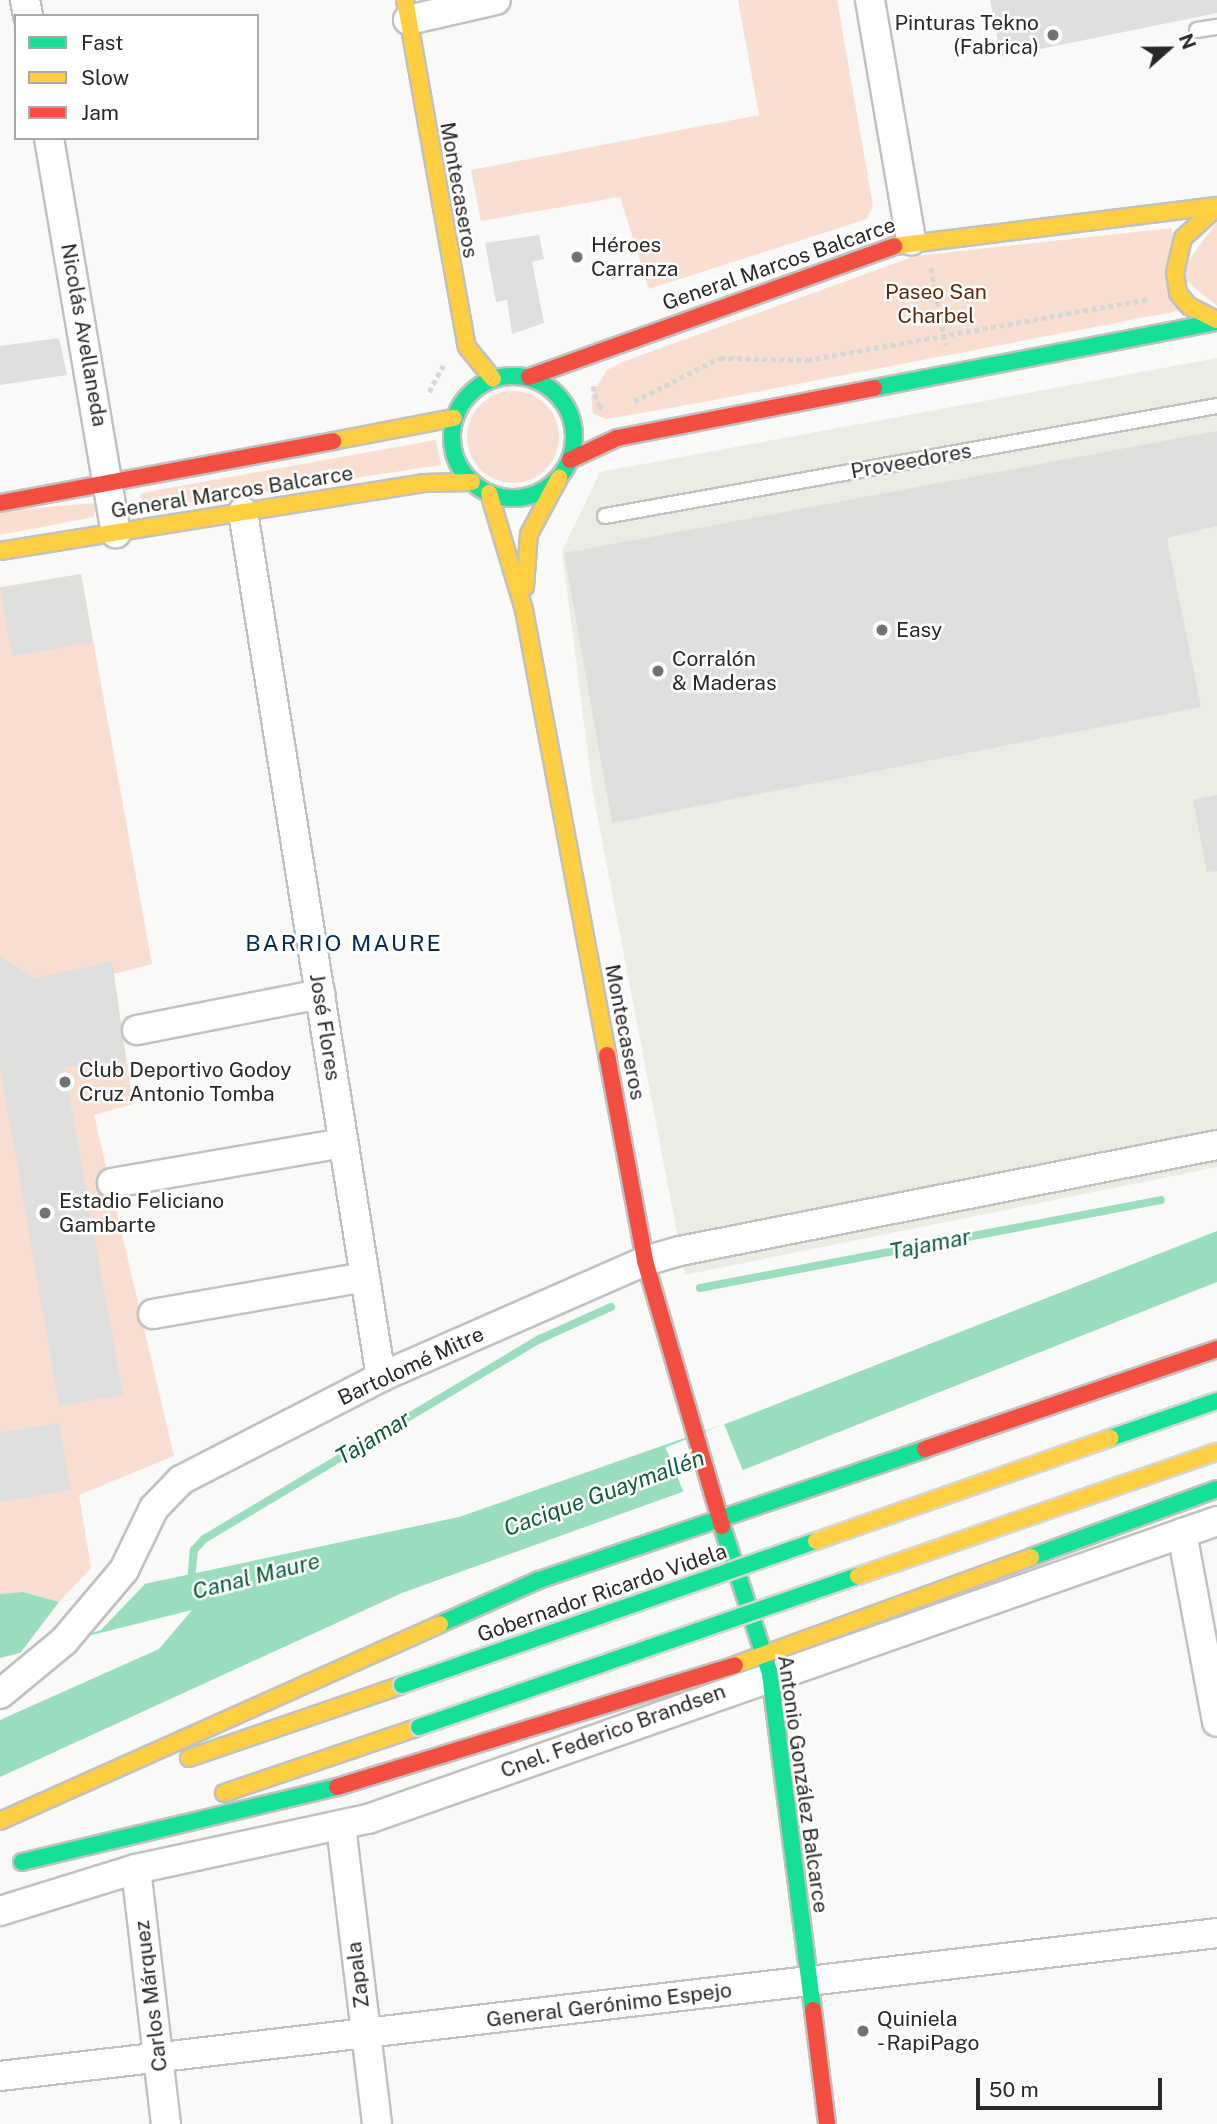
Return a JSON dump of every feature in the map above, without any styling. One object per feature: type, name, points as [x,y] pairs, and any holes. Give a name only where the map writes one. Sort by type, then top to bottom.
[{"type":"main road","name":"Montecaseros","points":[[407,10],[467,347],[493,379]]},
{"type":"main road","name":"General Marcos Balcarce","points":[[530,377],[583,354],[919,240],[1217,206]]},
{"type":"main road","points":[[1217,206],[1177,249],[1178,293],[1197,313],[1217,321]]},
{"type":"main road","points":[[569,460],[617,438],[1217,321]]},
{"type":"main road","points":[[530,377],[550,388],[568,411],[574,434],[569,460],[559,478],[528,496],[489,493],[471,482],[455,456],[454,418],[469,394],[493,379],[530,377]]},
{"type":"main road","name":"General Marcos Balcarce","points":[[0,503],[425,426],[454,418]]},
{"type":"main road","name":"Montecaseros","points":[[524,610],[529,534],[559,478]]},
{"type":"main road","name":"General Marcos Balcarce","points":[[0,551],[424,483],[471,482]]},
{"type":"main road","name":"Montecaseros","points":[[489,493],[524,610],[645,1261],[700,1458]]},
{"type":"main road","points":[[0,1822],[450,1616],[720,1518],[1217,1349]]},
{"type":"main road","name":"Gobernador Ricardo Videla","points":[[0,1822],[1217,1401]]},
{"type":"main road","points":[[0,1869],[1217,1452]]},
{"type":"main road","name":"Antonio González Balcarce","points":[[700,1458],[768,1665],[827,2124]]},
{"type":"main road","points":[[22,1862],[307,1796],[676,1687],[768,1665],[1217,1489]]},
{"type":"street","points":[[407,10],[496,0]]},
{"type":"street","points":[[870,0],[919,240]]},
{"type":"street","name":"Nicolás Avellaneda","points":[[49,140],[116,533]]},
{"type":"street","name":"José Flores","points":[[243,512],[381,1377]]},
{"type":"street","points":[[137,1030],[320,994]]},
{"type":"street","points":[[112,1183],[343,1143]]},
{"type":"street","name":"Bartolomé Mitre","points":[[0,1694],[64,1642],[134,1554],[154,1508],[181,1480],[381,1377],[645,1261],[1217,1145]]},
{"type":"street","points":[[153,1314],[365,1277]]},
{"type":"street","name":"Cnel. Federico Brandsen","points":[[0,1911],[136,1869],[341,1826],[768,1665],[1217,1521]]},
{"type":"street","points":[[1182,1533],[1217,1722]]},
{"type":"street","name":"Zapala","points":[[341,1826],[377,2124]]},
{"type":"street","name":"Carlos Márquez","points":[[136,1869],[166,2124]]},
{"type":"street","name":"General Gerónimo Espejo","points":[[0,2076],[1217,1933]]},
{"type":"lane","points":[[1197,30],[1217,27]]},
{"type":"lane","name":"Proveedores","points":[[605,516],[1217,407]]},
{"type":"path","points":[[919,240],[951,374]]},
{"type":"path","points":[[621,408],[707,361],[737,356],[807,360],[943,333],[1178,293]]},
{"type":"path","points":[[425,426],[431,384],[449,357],[467,347]]},
{"type":"path","points":[[583,354],[599,406],[614,410]]},
{"type":"shaded area","points":[[1217,358],[1217,1167],[685,1275],[593,793],[562,551],[600,472]]},
{"type":"green space","points":[[738,0],[837,0],[873,206],[867,219],[649,289],[620,197],[481,221],[471,170],[759,115]]},
{"type":"green space","points":[[1217,222],[1217,306],[1184,279],[1183,268]]},
{"type":"green space","name":"Paseo San Charbel","points":[[1172,228],[1178,311],[704,402],[607,419],[593,414],[591,396],[607,370],[625,361],[915,256]]},
{"type":"green space","points":[[513,391],[530,395],[545,405],[555,420],[559,437],[555,454],[545,469],[530,479],[513,483],[496,479],[481,469],[471,454],[467,437],[471,420],[481,405],[496,395]]},
{"type":"green space","points":[[436,440],[441,465],[152,509],[140,498],[141,493]]},
{"type":"green space","points":[[96,503],[94,517],[0,535],[0,511]]},
{"type":"green space","name":"Club Deportivo Godoy Cruz Antonio Tomba","points":[[81,574],[152,964],[114,974],[133,1104],[94,1115],[174,1456],[79,1495],[91,1568],[59,1602],[23,1592],[0,1594],[0,587]]},
{"type":"water","points":[[1217,1231],[1217,1282],[743,1470],[402,1593],[0,1777],[0,1720],[159,1649],[192,1610],[0,1658],[0,1594],[23,1592],[59,1602],[459,1517],[736,1420]]},
{"type":"pier","points":[[724,1424],[743,1470],[684,1494],[666,1448]]},
{"type":"pier","points":[[146,1583],[101,1630],[18,1656],[59,1602]]},
{"type":"building","name":"Pinturas Tekno (Fabrica)","points":[[990,0],[1217,0],[1217,13],[1001,57]]},
{"type":"building","points":[[539,235],[544,259],[532,262],[544,323],[512,334],[507,300],[496,302],[485,243]]},
{"type":"building","points":[[59,338],[67,375],[0,385],[0,346]]},
{"type":"building","name":"Easy","points":[[1217,431],[1217,526],[1167,538],[1201,707],[612,823],[564,553]]},
{"type":"building","points":[[81,574],[93,642],[12,656],[0,588]]},
{"type":"building","points":[[1217,795],[1217,871],[1207,872],[1193,800]]},
{"type":"building","name":"Estadio Feliciano Gambarte","points":[[0,957],[36,978],[112,961],[126,1061],[64,1067],[123,1395],[59,1406],[0,1067]]},
{"type":"building","points":[[59,1423],[71,1490],[0,1502],[0,1433]]},
{"type":"waterway","name":"Tajamar","points":[[700,1288],[1161,1200]]},
{"type":"waterway","name":"Tajamar","points":[[191,1582],[194,1550],[204,1539],[540,1339],[611,1307]]},
{"type":"traffic: fast","points":[[874,388],[1217,322]]},
{"type":"traffic: fast","points":[[513,376],[536,381],[556,394],[569,414],[574,437],[569,460],[556,480],[536,493],[513,498],[490,493],[470,480],[457,460],[452,437],[457,414],[470,394],[490,381],[513,376]]},
{"type":"traffic: fast","points":[[1110,1438],[1217,1401]]},
{"type":"traffic: fast","points":[[440,1624],[539,1580],[925,1449]]},
{"type":"traffic: fast","points":[[1031,1557],[1217,1489]]},
{"type":"traffic: fast","points":[[722,1526],[770,1674],[813,2010]]},
{"type":"traffic: fast","points":[[402,1685],[816,1541]]},
{"type":"traffic: fast","points":[[419,1727],[858,1576]]},
{"type":"traffic: fast","points":[[22,1862],[337,1787]]},
{"type":"traffic: slow","points":[[405,0],[467,347],[493,379]]},
{"type":"traffic: slow","points":[[894,246],[1217,206]]},
{"type":"traffic: slow","points":[[1217,207],[1183,238],[1175,273],[1178,293],[1189,306],[1217,320]]},
{"type":"traffic: slow","points":[[333,441],[454,418]]},
{"type":"traffic: slow","points":[[525,587],[529,534],[559,478]]},
{"type":"traffic: slow","points":[[0,551],[424,483],[472,482]]},
{"type":"traffic: slow","points":[[489,493],[524,610],[607,1055]]},
{"type":"traffic: slow","points":[[816,1541],[1110,1438]]},
{"type":"traffic: slow","points":[[858,1576],[1217,1452]]},
{"type":"traffic: slow","points":[[735,1665],[1031,1557]]},
{"type":"traffic: slow","points":[[0,1821],[440,1624]]},
{"type":"traffic: slow","points":[[189,1758],[402,1685]]},
{"type":"traffic: slow","points":[[224,1793],[419,1727]]},
{"type":"traffic: jam","points":[[529,377],[894,246]]},
{"type":"traffic: jam","points":[[570,460],[617,438],[874,388]]},
{"type":"traffic: jam","points":[[0,503],[333,441]]},
{"type":"traffic: jam","points":[[607,1055],[645,1261],[722,1526]]},
{"type":"traffic: jam","points":[[925,1449],[1217,1349]]},
{"type":"traffic: jam","points":[[337,1787],[735,1665]]},
{"type":"traffic: jam","points":[[813,2010],[827,2124]]},
{"type":"place","name":"Pinturas Tekno (Fabrica)","points":[[1053,35]]},
{"type":"place","name":"Héroes Carranza","points":[[577,257]]},
{"type":"place","name":"Easy","points":[[882,630]]},
{"type":"place","name":"Corralón & Maderas","points":[[658,671]]},
{"type":"place","name":"Club Deportivo Godoy Cruz Antonio Tomba","points":[[65,1082]]},
{"type":"place","name":"Estadio Feliciano Gambarte","points":[[45,1213]]},
{"type":"place","name":"Quiniela - RapiPago","points":[[863,2031]]},
{"type":"district","name":"BARRIO MAURE","points":[[344,943]]},
{"type":"water label","name":"Cacique Guaymallén","points":[[604,1493]]},
{"type":"water label","name":"Canal Maure","points":[[256,1576]]}]
